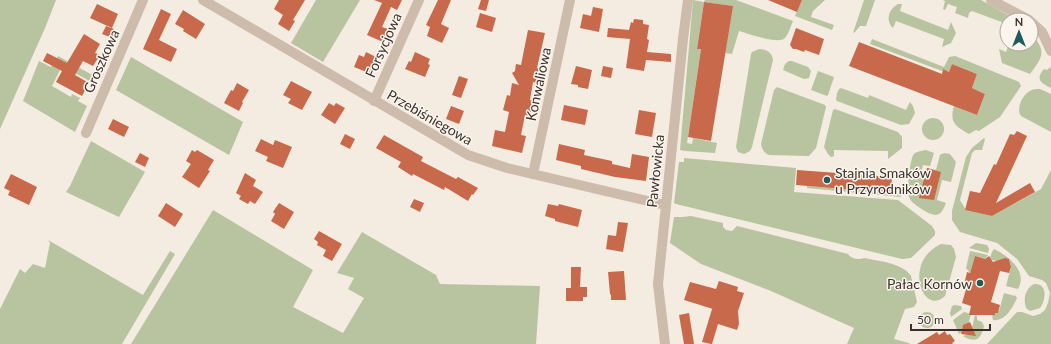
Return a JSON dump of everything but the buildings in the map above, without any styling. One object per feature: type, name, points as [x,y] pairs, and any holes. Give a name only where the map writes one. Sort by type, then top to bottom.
[{"type":"street","name":"Groszkowa","points":[[86,133],[143,0]]},
{"type":"street","name":"Przebiśniegowa","points":[[203,0],[468,155],[507,168],[665,205]]},
{"type":"street","name":"Forsycjowa","points":[[374,101],[419,0]]},
{"type":"street","name":"Konwaliowa","points":[[533,174],[570,0]]},
{"type":"street","name":"Pawłowicka","points":[[666,344],[658,284],[665,205],[688,0]]},
{"type":"street","points":[[991,0],[1013,12]]},
{"type":"street","points":[[1039,29],[1042,32],[1051,50]]},
{"type":"green space","points":[[0,0],[56,0],[0,129]]},
{"type":"green space","points":[[316,0],[360,0],[323,62],[291,43]]},
{"type":"green space","points":[[693,0],[704,2],[697,48],[701,49],[687,143],[692,144],[693,138],[717,143],[715,153],[680,150]]},
{"type":"green space","points":[[705,0],[736,0],[793,21],[786,37],[781,40],[755,36],[739,31],[732,54],[725,53],[732,6],[704,2]]},
{"type":"green space","points":[[802,0],[825,0],[813,11],[811,17],[834,25],[832,30],[795,16]]},
{"type":"green space","points":[[864,0],[875,0],[866,26],[860,26],[853,33]]},
{"type":"green space","points":[[943,0],[981,0],[1003,12],[999,12],[999,21],[972,11],[969,13],[968,18],[955,13],[957,7],[948,4],[945,10],[943,9],[945,1]]},
{"type":"green space","points":[[898,4],[902,4],[900,11],[948,30],[951,22],[956,33],[951,43],[942,47],[944,39],[896,21],[893,28],[889,22],[889,15],[892,9]]},
{"type":"green space","points":[[872,39],[944,67],[949,57],[955,56],[1019,82],[1021,86],[1000,117],[979,131],[976,130],[969,134],[957,126],[952,116],[954,106],[977,115],[985,94],[972,88],[977,74],[952,64],[949,72],[942,71],[870,44]]},
{"type":"green space","points":[[1039,45],[1041,50],[1040,58],[1030,74],[1002,63],[1000,52],[1039,52]]},
{"type":"green space","points":[[759,49],[768,52],[773,60],[752,147],[750,151],[744,154],[738,152],[736,147],[751,54]]},
{"type":"green space","points":[[58,56],[96,77],[95,80],[98,82],[97,85],[62,66],[52,86],[71,97],[72,94],[80,98],[78,101],[87,106],[75,132],[23,101],[39,61],[51,67],[55,58],[57,59]]},
{"type":"green space","points":[[131,57],[243,122],[229,155],[116,90]]},
{"type":"green space","points":[[789,61],[808,67],[811,71],[809,78],[804,79],[783,70],[785,64]]},
{"type":"green space","points":[[1050,67],[1051,88],[1040,80],[1041,72]]},
{"type":"green space","points":[[818,71],[834,77],[827,96],[811,90]]},
{"type":"green space","points":[[777,87],[825,105],[826,107],[816,148],[809,156],[769,155],[763,149],[761,144],[774,90]]},
{"type":"green space","points":[[841,88],[868,98],[869,95],[906,110],[910,102],[915,113],[909,124],[901,125],[837,101],[837,93]]},
{"type":"green space","points":[[1040,89],[1051,94],[1051,132],[1021,116],[1019,110],[1022,99],[1027,93],[1032,90]]},
{"type":"green space","points":[[835,109],[898,132],[902,137],[902,148],[888,159],[888,151],[834,150],[834,156],[831,157],[824,147],[833,110]]},
{"type":"green space","points":[[933,118],[941,121],[944,129],[941,137],[933,140],[925,137],[922,129],[925,121]]},
{"type":"green space","points":[[984,138],[982,150],[975,150],[972,153],[960,200],[966,210],[992,216],[1041,189],[1051,170],[1051,344],[987,344],[1017,312],[1022,312],[1033,316],[1040,314],[1045,310],[1050,293],[1046,283],[1042,280],[1029,276],[1017,259],[997,243],[960,232],[952,220],[952,211],[966,157],[972,148]]},
{"type":"green space","points":[[91,141],[145,172],[119,217],[66,192]]},
{"type":"green space","points":[[926,150],[934,153],[930,166],[923,165],[921,173],[925,173],[927,168],[936,170],[940,155],[942,154],[950,154],[956,162],[951,182],[942,180],[937,200],[946,203],[941,212],[936,215],[929,213],[915,205],[908,194],[909,174],[913,156],[917,152]]},
{"type":"green space","points":[[684,158],[796,168],[794,192],[898,200],[932,226],[935,231],[935,235],[911,258],[902,259],[676,204],[674,203],[679,162],[684,162]]},
{"type":"green space","points":[[807,186],[901,194],[901,197],[807,188]]},
{"type":"green space","points":[[213,210],[313,270],[293,307],[343,333],[364,298],[348,289],[354,278],[337,273],[362,232],[436,275],[440,284],[540,286],[536,344],[131,344]]},
{"type":"green space","points":[[691,216],[723,223],[723,227],[726,230],[732,231],[737,226],[848,254],[855,259],[864,258],[896,265],[902,268],[911,276],[917,302],[914,307],[905,309],[894,339],[910,344],[847,344],[854,328],[771,291],[701,264],[670,243],[674,217]]},
{"type":"green space","points":[[48,240],[143,295],[170,251],[175,254],[122,344],[0,344],[0,309],[20,269],[25,273],[33,264],[45,268],[50,243]]},
{"type":"green space","points":[[976,243],[987,245],[989,249],[988,253],[969,248]]},
{"type":"green space","points":[[941,244],[951,245],[954,249],[956,257],[945,296],[937,301],[930,299],[924,294],[920,285],[919,274],[922,263],[929,252]]},
{"type":"green space","points":[[994,249],[1011,260],[1019,271],[1021,277],[1018,289],[1006,286],[1011,267],[1009,259],[1001,262],[992,260],[990,258]]},
{"type":"green space","points":[[970,251],[988,255],[985,259],[975,256],[970,273],[966,268]]},
{"type":"green space","points":[[1034,284],[1039,284],[1044,289],[1044,301],[1040,308],[1030,311],[1026,308],[1025,297],[1029,288]]},
{"type":"green space","points":[[1004,293],[1015,295],[1017,298],[1005,316],[1001,319],[993,320],[992,315],[999,311]]},
{"type":"green space","points":[[952,306],[961,306],[962,309],[951,317],[950,313]]},
{"type":"green space","points":[[927,312],[934,317],[935,320],[930,327],[927,328],[920,323],[919,320],[924,313]]},
{"type":"green space","points":[[964,312],[971,314],[968,325],[964,325],[962,328],[963,331],[959,334],[953,320]]},
{"type":"green space","points":[[975,315],[977,316],[977,320],[982,322],[984,326],[979,337],[975,340],[971,340],[963,336],[974,332],[972,328]]},
{"type":"place","name":"Stajnia Smaków u Przyrodników","points":[[827,180]]},
{"type":"place","name":"Pałac Kornów","points":[[980,283]]}]
